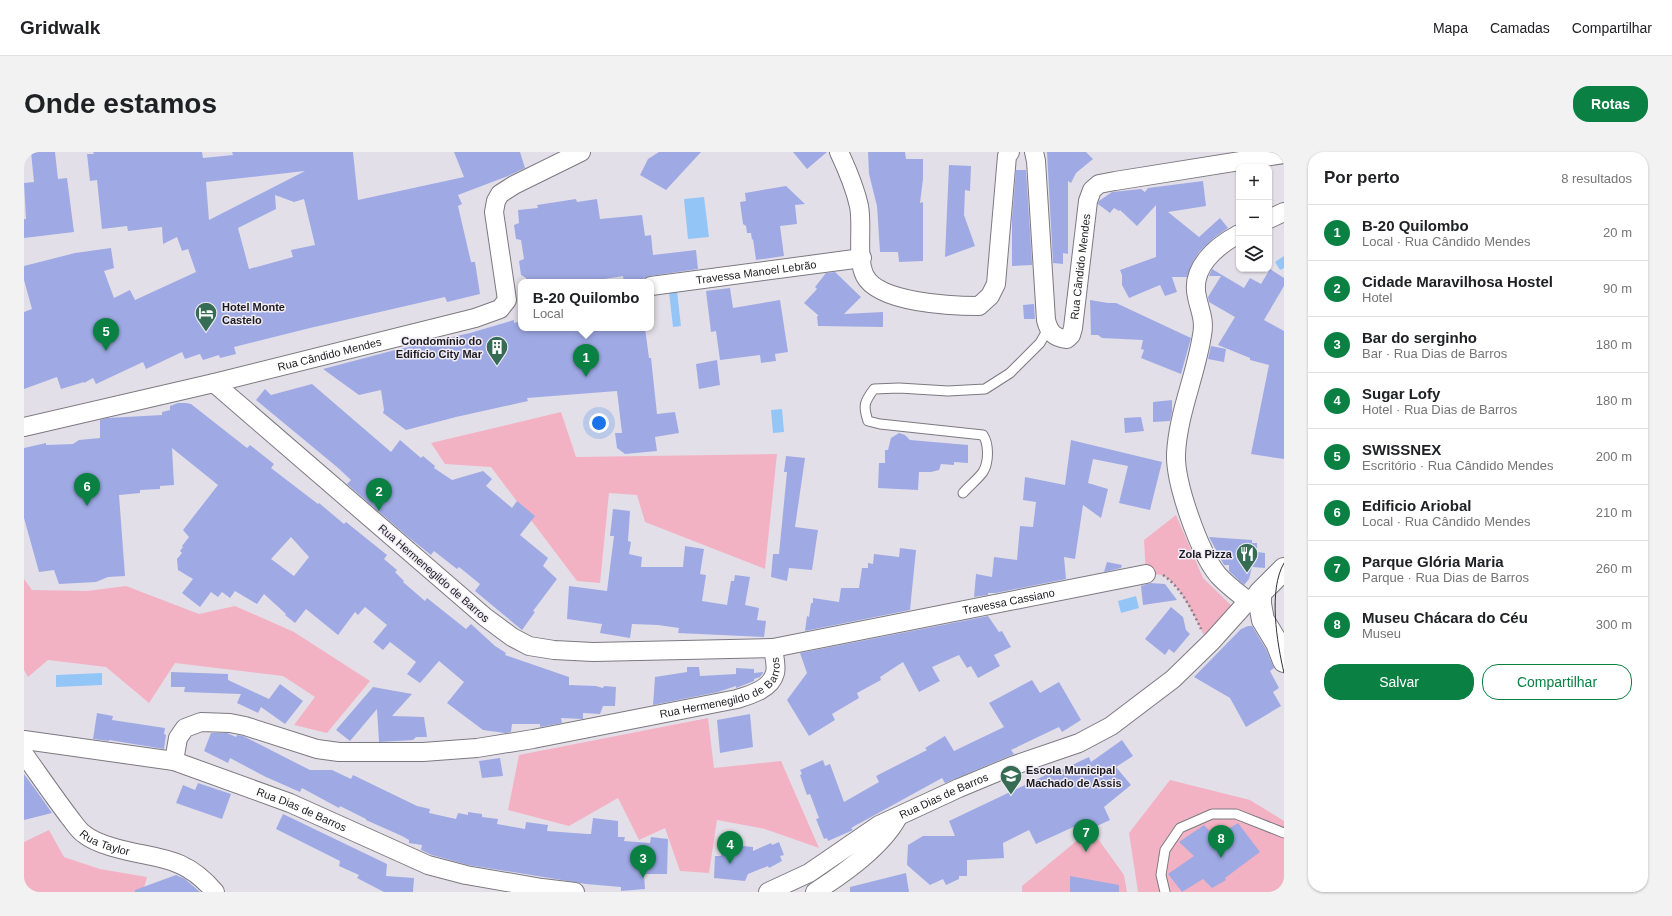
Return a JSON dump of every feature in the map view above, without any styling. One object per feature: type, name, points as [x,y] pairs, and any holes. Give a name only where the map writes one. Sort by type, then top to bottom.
[{"type":"street","name":"Rua Cândido Mendes","points":[[24,427],[214,383],[475,318],[500,309],[507,300],[494,212],[496,201],[500,194],[514,185],[581,152]]},
{"type":"street","points":[[839,152],[848,170],[859,207],[862,258],[865,276],[874,286],[893,296],[938,305],[979,306],[990,296],[996,284],[1007,156],[1010,152]]},
{"type":"street","points":[[1034,152],[1036,161],[1046,320],[1048,328]]},
{"type":"street","name":"Rua Cândido Mendes","points":[[1048,328],[1054,336],[1067,339],[1071,335],[1086,213],[1092,190],[1099,184],[1284,154]]},
{"type":"street","points":[[1272,218],[1284,212]]},
{"type":"street","points":[[1236,236],[1206,259],[1199,270],[1196,282],[1196,296],[1204,323],[1200,348],[1180,426],[1176,461],[1178,476],[1201,546],[1218,575],[1228,585],[1254,597],[1260,604],[1264,620],[1277,643],[1284,661]]},
{"type":"street","name":"Travessa Manoel Lebrão","points":[[654,286],[862,258]]},
{"type":"street","name":"Rua Hermenegildo de Barros","points":[[174,761],[178,738],[186,728],[201,722],[230,723],[245,726],[317,749],[339,752],[424,752],[477,748],[533,739],[737,699],[755,693],[768,684],[775,674],[773,648],[593,652],[554,650],[529,646],[512,637],[485,617],[214,383]]},
{"type":"street","points":[[1254,597],[1284,569]]},
{"type":"street","name":"Travessa Cassiano","points":[[773,648],[1146,574]]},
{"type":"street","name":"Rua Dias de Barros","points":[[768,892],[809,873],[879,825],[959,788],[1012,766],[1090,738],[1111,726],[1173,679],[1254,597]]},
{"type":"street","name":"Rua Dias de Barros","points":[[24,740],[174,761],[290,803],[428,864],[466,875],[575,892]]},
{"type":"street","name":"Rua Taylor","points":[[24,754],[83,834],[102,844],[122,850],[171,860],[185,866],[196,873],[215,892]]},
{"type":"street","points":[[815,892],[838,877],[884,837],[892,829],[898,817]]},
{"type":"lane","points":[[963,493],[984,471],[987,454],[987,440],[983,435],[880,424],[868,421],[864,408],[867,398],[874,389],[899,388],[948,391],[985,389],[1010,373],[1040,343],[1048,328]]},
{"type":"lane","points":[[1165,892],[1161,875],[1165,850],[1180,828],[1212,814],[1236,814],[1284,833]]},
{"type":"path","points":[[1146,574],[1162,575],[1170,580],[1189,605],[1208,644]]},
{"type":"shaded area","points":[[561,412],[576,457],[777,454],[765,569],[645,522],[637,495],[609,493],[600,583],[577,581],[491,467],[445,464],[431,443]]},
{"type":"shaded area","points":[[1176,515],[1203,578],[1236,610],[1206,639],[1193,613],[1181,593],[1174,585],[1167,578],[1161,575],[1146,574],[1144,540]]},
{"type":"shaded area","points":[[24,579],[32,590],[87,591],[126,586],[199,614],[235,606],[294,632],[370,681],[327,733],[294,725],[315,697],[283,676],[175,663],[149,703],[106,667],[48,660],[28,677],[24,670]]},
{"type":"shaded area","points":[[708,718],[714,768],[781,761],[819,848],[765,829],[717,820],[709,873],[680,871],[665,828],[639,840],[618,798],[569,826],[508,810],[519,755]]},
{"type":"shaded area","points":[[1170,780],[1250,800],[1284,821],[1284,892],[1138,892],[1129,833]]},
{"type":"shaded area","points":[[1091,829],[1124,875],[1127,892],[1022,892],[1022,886]]},
{"type":"shaded area","points":[[49,830],[64,857],[100,869],[147,877],[143,892],[26,892],[24,888],[24,842]]},
{"type":"water","points":[[704,197],[709,237],[688,239],[684,199]]},
{"type":"water","points":[[1284,256],[1284,268],[1280,270],[1275,262]]},
{"type":"water","points":[[677,291],[681,326],[673,327],[669,292]]},
{"type":"water","points":[[782,409],[784,432],[773,433],[771,410]]},
{"type":"water","points":[[1136,596],[1139,608],[1121,613],[1118,601]]},
{"type":"water","points":[[102,673],[102,685],[56,687],[56,675]]},
{"type":"building","points":[[31,152],[55,152],[58,179],[67,178],[74,232],[24,238],[24,219],[26,219],[24,183],[34,182]]},
{"type":"building","points":[[93,152],[202,152],[203,158],[233,155],[232,152],[353,152],[358,200],[464,177],[454,152],[520,152],[525,168],[458,195],[462,204],[458,206],[471,262],[475,262],[480,294],[447,302],[445,297],[310,328],[234,347],[236,354],[220,358],[219,355],[203,360],[200,354],[185,359],[182,352],[146,369],[143,362],[96,384],[93,378],[84,383],[61,389],[57,377],[24,389],[24,312],[32,309],[24,280],[24,266],[75,253],[111,248],[114,268],[104,271],[114,298],[130,290],[135,300],[196,272],[188,249],[182,251],[177,237],[163,244],[162,227],[128,231],[127,226],[102,229],[97,180],[90,181],[87,154],[94,154]],"holes":[[[305,171],[266,191],[209,220],[206,182]],[[275,195],[294,202],[304,199],[315,245],[291,250],[293,257],[249,269],[238,228],[276,209]]]},
{"type":"building","points":[[659,152],[701,152],[666,190],[640,175],[648,159]]},
{"type":"building","points":[[793,152],[827,152],[807,169]]},
{"type":"building","points":[[868,152],[905,152],[906,159],[923,159],[923,179],[920,203],[923,202],[923,261],[899,262],[898,252],[880,252],[877,206],[869,174]]},
{"type":"building","points":[[1047,152],[1086,152],[1093,159],[1076,173],[1071,183],[1068,181],[1068,254],[1063,253],[1063,264],[1053,263]]},
{"type":"building","points":[[949,165],[971,166],[970,191],[965,190],[964,215],[975,246],[945,257]]},
{"type":"building","points":[[1016,170],[1026,170],[1032,265],[1012,266],[1012,219]]},
{"type":"building","points":[[1203,181],[1206,206],[1168,212],[1199,237],[1220,218],[1228,228],[1215,237],[1199,252],[1192,263],[1187,277],[1172,277],[1177,292],[1165,296],[1160,285],[1129,298],[1122,285],[1122,275],[1120,270],[1156,257],[1156,205],[1137,226],[1120,210],[1119,211],[1114,208],[1110,213],[1098,204],[1099,201],[1112,192],[1141,189],[1145,192],[1148,188]]},
{"type":"building","points":[[786,186],[805,204],[795,205],[797,224],[780,226],[784,256],[756,260],[751,233],[747,233],[746,226],[743,224],[740,202],[746,201],[745,193]]},
{"type":"building","points":[[576,199],[577,202],[597,199],[600,219],[642,215],[645,236],[651,235],[653,255],[696,250],[698,269],[650,276],[643,279],[624,279],[623,276],[604,279],[526,279],[521,275],[519,261],[524,259],[521,240],[516,239],[514,225],[519,223],[518,210],[538,208],[537,205]]},
{"type":"building","points":[[1212,269],[1244,288],[1250,278],[1261,284],[1268,272],[1272,272],[1272,270],[1284,278],[1284,286],[1264,320],[1284,331],[1284,459],[1251,454],[1269,365],[1250,360],[1250,358],[1218,345],[1235,317],[1209,302],[1208,297],[1221,276],[1209,276]]},
{"type":"building","points":[[835,272],[861,297],[844,314],[883,312],[883,327],[818,326],[817,316],[819,316],[804,303],[817,289],[815,287],[826,273]]},
{"type":"building","points":[[730,288],[733,308],[780,300],[788,352],[775,354],[776,361],[761,363],[760,355],[720,360],[716,331],[711,332],[706,291]]},
{"type":"building","points":[[1090,300],[1116,303],[1191,338],[1181,374],[1141,358],[1144,350],[1141,349],[1143,340],[1102,338],[1098,335],[1091,335]]},
{"type":"building","points":[[1034,304],[1035,319],[1024,319],[1023,305]]},
{"type":"building","points":[[514,320],[514,323],[518,322],[518,331],[645,331],[649,358],[651,358],[657,414],[675,412],[679,433],[655,437],[657,451],[625,454],[617,448],[615,433],[622,433],[617,391],[527,398],[528,401],[406,430],[383,413],[384,410],[381,390],[359,395],[323,369],[395,350],[470,333]]},
{"type":"building","points":[[1211,346],[1226,349],[1224,362],[1208,359]]},
{"type":"building","points":[[717,360],[720,385],[699,389],[696,364]]},
{"type":"building","points":[[312,384],[391,452],[400,440],[421,458],[423,456],[435,466],[434,468],[452,480],[483,471],[492,479],[486,486],[512,508],[517,501],[535,516],[520,535],[548,558],[543,566],[557,579],[533,611],[535,612],[522,630],[475,591],[480,584],[459,567],[457,569],[434,551],[431,555],[407,536],[347,484],[351,480],[337,467],[256,400],[265,389],[271,395]]},
{"type":"building","points":[[1172,400],[1170,421],[1153,422],[1153,402]]},
{"type":"building","points":[[178,403],[191,404],[247,448],[250,445],[274,464],[271,468],[318,504],[319,503],[344,524],[346,522],[387,555],[384,559],[397,570],[395,572],[404,581],[403,582],[425,601],[427,598],[466,629],[471,624],[495,646],[506,653],[505,655],[569,677],[569,685],[596,686],[603,688],[604,686],[616,687],[615,706],[603,706],[600,714],[583,713],[583,719],[561,718],[562,723],[540,727],[540,724],[512,724],[511,732],[505,733],[483,730],[447,703],[464,682],[439,661],[420,683],[407,674],[416,662],[390,642],[383,650],[373,642],[387,625],[365,607],[358,615],[355,612],[338,635],[306,609],[295,623],[264,594],[257,604],[235,591],[230,598],[222,592],[218,597],[211,592],[200,607],[182,593],[193,579],[178,570],[177,559],[182,553],[180,551],[183,547],[182,546],[189,537],[183,530],[218,485],[172,448],[174,485],[160,486],[160,489],[140,490],[140,493],[119,495],[125,576],[108,577],[96,582],[59,584],[54,570],[39,572],[24,518],[24,448],[46,443],[46,445],[73,444],[79,440],[100,438],[100,420],[107,418],[162,415],[162,412],[170,410],[170,406]],"holes":[[[291,537],[309,557],[294,576],[271,559]]]},
{"type":"building","points":[[1141,417],[1144,431],[1125,433],[1124,418]]},
{"type":"building","points":[[899,433],[905,435],[910,440],[968,445],[968,463],[954,462],[954,465],[941,464],[939,470],[919,472],[918,490],[878,488],[879,463],[885,463],[885,450],[888,450],[891,438]]},
{"type":"building","points":[[1071,440],[1162,462],[1150,510],[1119,503],[1128,466],[1093,459],[1088,483],[1108,489],[1101,518],[1083,505],[1075,559],[1064,557],[1066,579],[996,593],[988,593],[988,595],[974,597],[976,574],[992,577],[994,557],[1017,560],[1020,526],[1033,527],[1036,502],[1023,500],[1025,477],[1065,485]]},
{"type":"building","points":[[786,456],[805,458],[795,527],[818,530],[812,570],[789,568],[787,581],[771,577],[773,554],[779,554],[787,472],[784,472]]},
{"type":"building","points":[[613,509],[630,511],[628,541],[631,542],[629,554],[642,557],[641,567],[683,567],[685,546],[704,549],[700,574],[706,575],[702,601],[727,605],[731,581],[734,581],[735,575],[750,577],[745,605],[759,608],[757,620],[766,621],[764,637],[678,633],[679,628],[658,625],[632,624],[630,638],[600,633],[602,624],[567,619],[569,586],[607,591],[614,536],[610,536]]},
{"type":"building","points":[[1209,537],[1252,540],[1252,543],[1257,543],[1257,552],[1265,553],[1265,568],[1252,567],[1249,579],[1244,585],[1229,571],[1229,565],[1224,565]]},
{"type":"building","points":[[900,548],[916,550],[910,610],[805,631],[807,616],[809,617],[813,598],[839,602],[841,588],[859,588],[862,568],[868,568],[868,563],[873,564],[874,554],[899,557]]},
{"type":"building","points":[[1107,562],[1122,565],[1121,568],[1104,572]]},
{"type":"building","points":[[1150,583],[1165,584],[1177,600],[1143,605],[1141,586]]},
{"type":"building","points":[[1171,607],[1183,617],[1186,630],[1190,634],[1174,653],[1169,649],[1165,655],[1145,639]]},
{"type":"building","points":[[988,616],[999,632],[1002,631],[1011,647],[994,655],[1000,666],[978,678],[971,666],[967,668],[959,655],[932,667],[940,681],[919,692],[903,662],[880,677],[881,680],[857,693],[859,698],[832,714],[835,720],[809,736],[787,700],[807,673],[800,653]]},
{"type":"building","points":[[1252,626],[1266,649],[1274,668],[1270,671],[1279,688],[1273,692],[1281,706],[1246,727],[1230,698],[1194,677],[1241,629]]},
{"type":"building","points":[[687,667],[699,667],[700,676],[736,674],[736,668],[754,669],[754,673],[763,673],[760,677],[754,679],[754,681],[736,688],[736,686],[718,692],[653,705],[655,677],[687,672]]},
{"type":"building","points":[[171,672],[228,674],[228,680],[269,699],[280,684],[303,701],[285,724],[261,707],[258,713],[237,703],[241,694],[184,692],[185,687],[171,687]]},
{"type":"building","points":[[1032,680],[1040,693],[1059,682],[1081,720],[1062,732],[1059,727],[1011,750],[1014,754],[945,783],[942,778],[851,828],[853,830],[828,841],[827,838],[824,839],[816,819],[819,818],[810,794],[807,795],[800,775],[802,774],[800,770],[823,760],[825,766],[830,764],[844,802],[879,782],[876,776],[927,750],[925,748],[945,736],[954,751],[1004,727],[989,703]]},
{"type":"building","points":[[373,687],[412,694],[392,716],[424,717],[427,737],[416,737],[413,740],[379,742],[377,709],[350,741],[336,730]]},
{"type":"building","points":[[97,713],[113,716],[112,720],[165,728],[164,734],[166,735],[164,749],[109,740],[93,739]]},
{"type":"building","points":[[750,714],[753,747],[720,753],[717,720]]},
{"type":"building","points":[[211,733],[227,733],[236,737],[237,735],[243,736],[310,770],[332,770],[351,779],[353,775],[417,806],[430,809],[429,813],[456,819],[458,813],[468,815],[468,812],[482,814],[482,817],[498,819],[497,824],[525,829],[526,822],[548,825],[547,831],[587,834],[591,834],[593,818],[618,821],[618,837],[625,837],[624,841],[650,843],[651,837],[668,839],[667,874],[644,874],[645,889],[621,891],[621,887],[586,884],[468,865],[432,855],[421,850],[422,845],[409,843],[409,840],[402,836],[366,820],[340,806],[339,808],[302,788],[300,792],[266,777],[230,758],[228,763],[204,751]]},
{"type":"building","points":[[1122,740],[1133,756],[1116,767],[1131,785],[1104,807],[1110,820],[1084,832],[1080,824],[1036,844],[1029,830],[1003,843],[1004,858],[967,860],[967,876],[959,876],[959,879],[946,885],[943,879],[930,885],[907,865],[908,845],[923,836],[955,836],[949,821],[1044,776],[1049,772],[1055,773],[1089,757],[1091,762]]},
{"type":"building","points":[[500,758],[503,776],[482,778],[479,761]]},
{"type":"building","points":[[24,774],[38,793],[52,813],[24,820]]},
{"type":"building","points":[[198,783],[231,794],[222,819],[176,803],[183,785],[195,790]]},
{"type":"building","points":[[283,814],[387,864],[386,876],[414,878],[413,892],[384,892],[357,878],[359,875],[339,866],[340,861],[276,829]]},
{"type":"building","points":[[1238,823],[1260,852],[1225,878],[1226,880],[1212,888],[1203,879],[1182,892],[1168,874],[1194,856],[1179,842],[1204,825],[1215,837]]},
{"type":"building","points":[[779,842],[784,855],[780,856],[782,861],[769,868],[768,866],[748,874],[745,881],[714,878],[715,856],[721,856],[723,844],[753,847],[753,851],[771,843],[772,845]]},
{"type":"building","points":[[906,873],[909,892],[850,892],[850,887]]},
{"type":"building","points":[[176,875],[185,879],[200,892],[135,892],[135,890]]},
{"type":"building","points":[[1070,876],[1119,885],[1119,892],[1070,892]]},
{"type":"tram line","points":[[1284,563],[1279,574],[1275,602],[1275,617],[1284,673]]},
{"type":"place","name":"Hotel Monte Castelo","points":[[206,332]]},
{"type":"place","name":"SWISSNEX","points":[[106,351]]},
{"type":"place","name":"Condomínio do Edifício City Mar","points":[[497,366]]},
{"type":"place","name":"B-20 Quilombo","points":[[586,377]]},
{"type":"place","name":"Edificio Ariobal","points":[[87,506]]},
{"type":"place","name":"Cidade Maravilhosa Hostel","points":[[379,511]]},
{"type":"place","name":"Zola Pizza","points":[[1247,574]]},
{"type":"place","name":"Escola Municipal Machado de Assis","points":[[1011,796]]},
{"type":"place","name":"Parque Glória Maria","points":[[1086,852]]},
{"type":"place","name":"Museu Chácara do Céu","points":[[1221,858]]},
{"type":"place","name":"Sugar Lofy","points":[[730,864]]},
{"type":"place","name":"Bar do serginho","points":[[643,878]]}]
